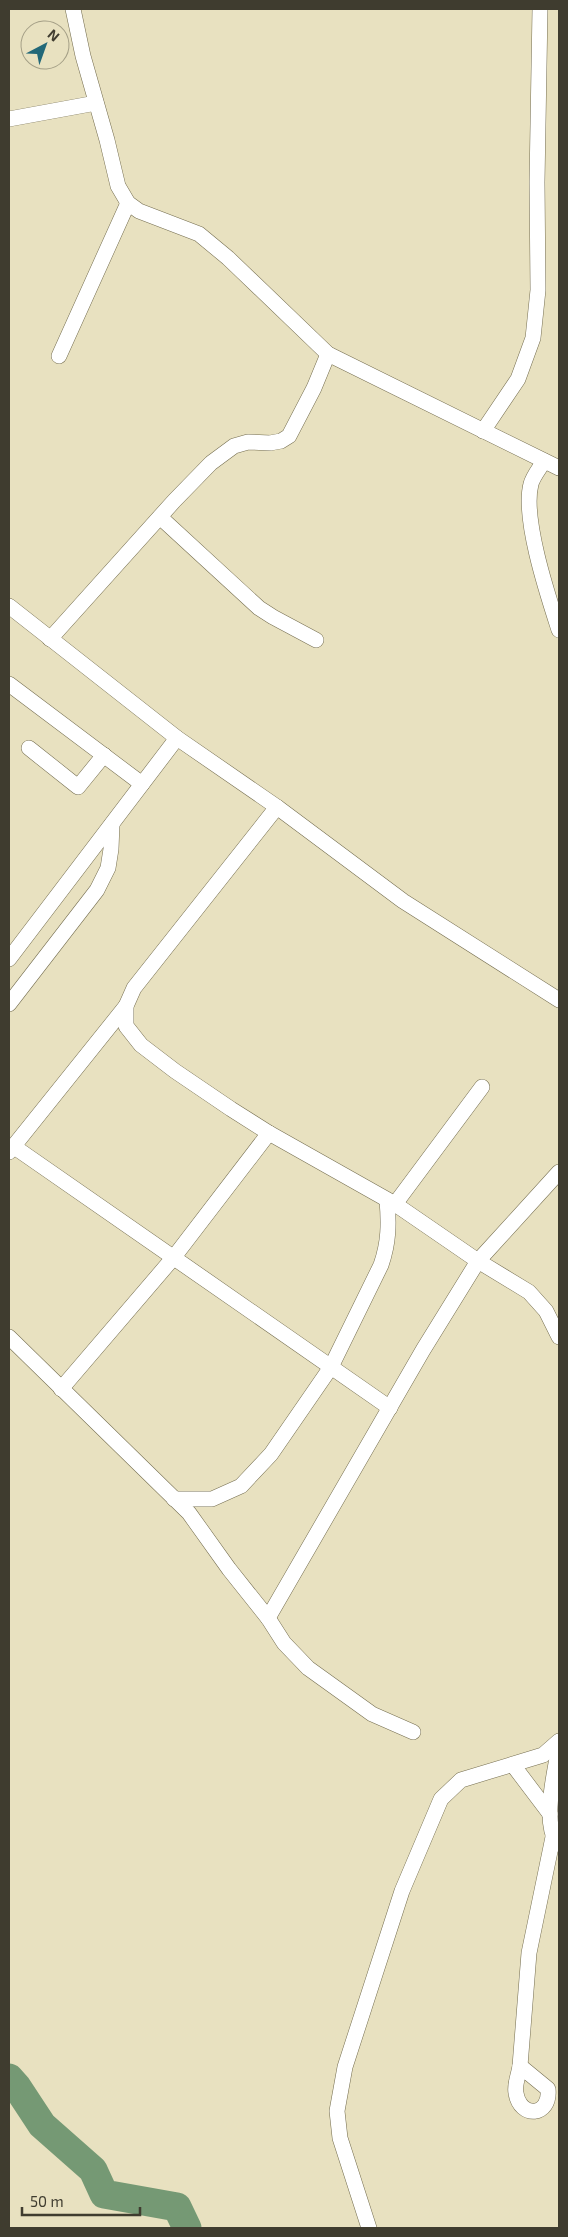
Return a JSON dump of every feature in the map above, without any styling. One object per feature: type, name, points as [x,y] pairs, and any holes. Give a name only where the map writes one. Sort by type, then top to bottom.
[{"type":"street","points":[[73,9],[83,56],[118,186],[128,203],[139,211],[199,234],[228,258],[328,354],[559,468]]},
{"type":"street","points":[[483,431],[518,380],[533,338],[538,290],[536,182],[540,9]]},
{"type":"street","points":[[9,118],[96,103]]},
{"type":"street","points":[[59,356],[128,203]]},
{"type":"street","points":[[50,639],[211,463],[234,446],[248,442],[276,442],[289,436],[314,388],[328,354]]},
{"type":"street","points":[[544,461],[531,482],[530,520],[547,593],[559,630]]},
{"type":"street","points":[[160,517],[259,608],[316,640]]},
{"type":"street","points":[[9,606],[177,738],[277,807],[403,901],[559,1000]]},
{"type":"street","points":[[9,684],[142,784]]},
{"type":"street","points":[[9,959],[177,738]]},
{"type":"street","points":[[29,748],[78,787],[104,755]]},
{"type":"street","points":[[277,807],[134,988],[126,1006],[11,1149],[174,1257],[390,1408]]},
{"type":"street","points":[[9,1004],[97,890],[108,868],[112,850],[112,824]]},
{"type":"street","points":[[126,1006],[126,1026],[141,1045],[175,1071],[269,1133],[391,1202],[478,1261],[529,1292],[546,1311],[559,1337]]},
{"type":"street","points":[[174,1499],[212,1499],[241,1486],[271,1454],[331,1367],[371,1288],[387,1249],[391,1202],[482,1087]]},
{"type":"street","points":[[61,1389],[174,1257],[269,1133]]},
{"type":"street","points":[[268,1618],[478,1261],[559,1172]]},
{"type":"street","points":[[9,1337],[189,1513],[229,1569],[268,1618],[284,1644],[308,1668],[372,1714],[413,1732]]},
{"type":"street","points":[[369,2228],[340,2138],[337,2111],[345,2067],[402,1891],[441,1799],[461,1780],[543,1755],[559,1741]]},
{"type":"street","points":[[520,2066],[529,1953],[556,1842],[550,1814],[559,1746]]},
{"type":"street","points":[[512,1765],[550,1814]]},
{"type":"waterway","points":[[9,2078],[42,2125],[93,2170],[104,2194],[177,2207],[187,2228]]}]
